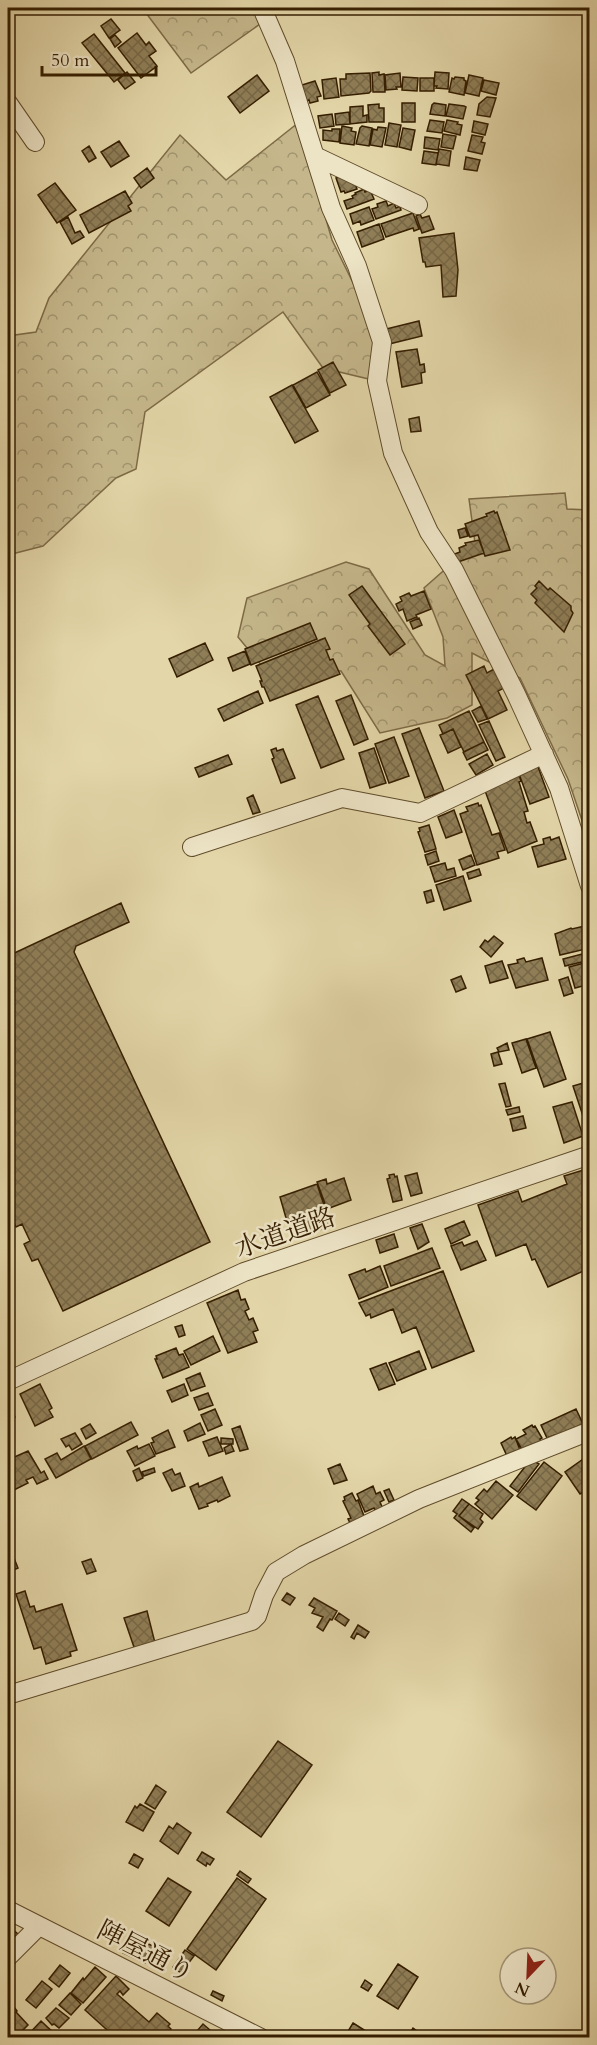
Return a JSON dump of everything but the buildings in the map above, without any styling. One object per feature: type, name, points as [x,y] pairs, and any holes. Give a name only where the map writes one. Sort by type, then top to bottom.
[{"type":"street","points":[[262,8],[285,61],[331,208],[357,266],[382,342],[378,381],[393,453],[429,532],[454,570],[544,754],[559,788],[590,886]]},
{"type":"street","points":[[8,103],[35,142]]},
{"type":"street","points":[[315,156],[418,205]]},
{"type":"street","points":[[192,847],[342,798],[420,813],[544,754]]},
{"type":"street","name":"水道道路","points":[[8,1381],[244,1272],[590,1155]]},
{"type":"street","points":[[8,1695],[252,1621],[257,1616],[276,1572],[304,1555],[419,1499],[590,1431]]},
{"type":"street","name":"陣屋通り","points":[[8,1910],[261,2037]]},
{"type":"street","points":[[8,1957],[39,1926]]},
{"type":"green space","points":[[262,8],[267,19],[191,73],[143,9]]},
{"type":"green space","points":[[298,123],[332,240],[382,342],[377,381],[323,368],[283,312],[145,412],[136,469],[116,478],[43,546],[8,555],[8,336],[36,332],[49,298],[180,135],[226,180]]},
{"type":"green space","points":[[565,493],[567,509],[589,510],[589,841],[568,779],[520,678],[472,653],[472,705],[447,718],[380,733],[341,671],[262,666],[238,637],[247,598],[346,562],[369,569],[425,655],[445,666],[443,637],[424,588],[475,543],[469,499]]}]
